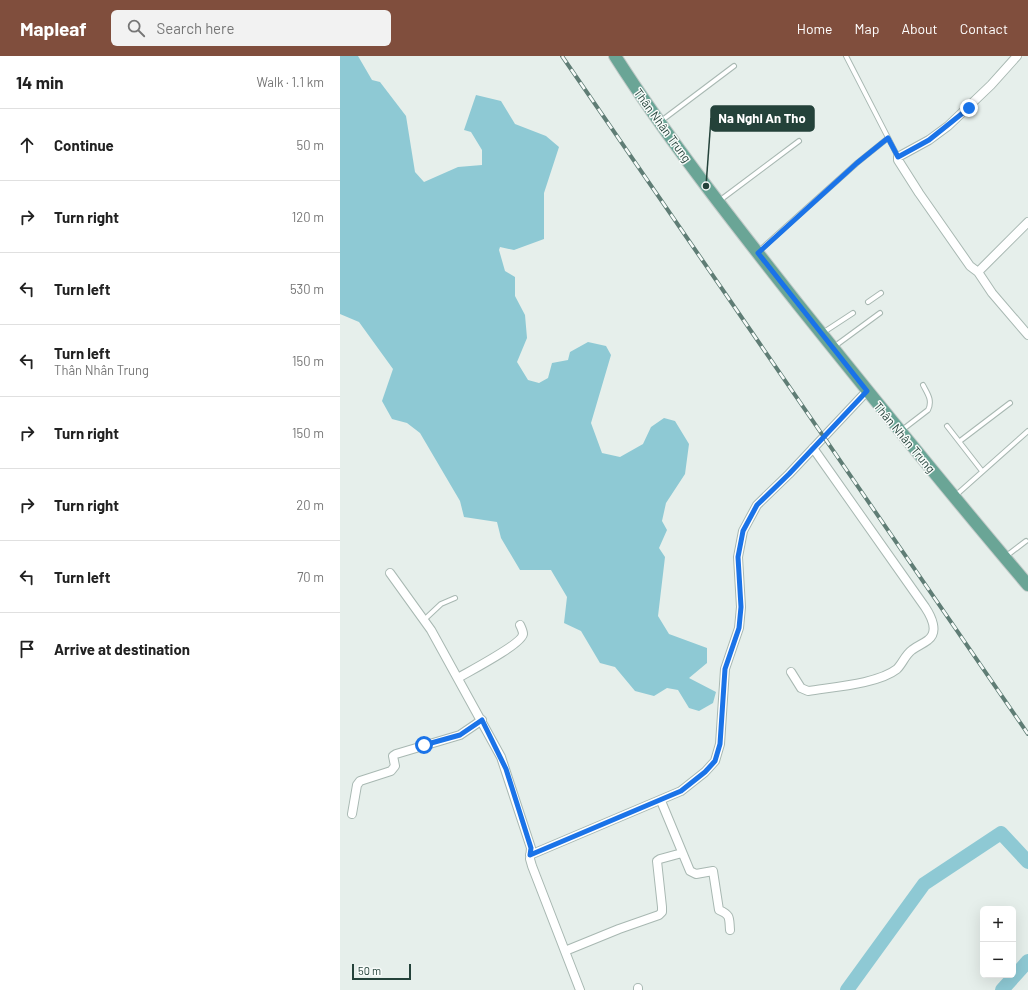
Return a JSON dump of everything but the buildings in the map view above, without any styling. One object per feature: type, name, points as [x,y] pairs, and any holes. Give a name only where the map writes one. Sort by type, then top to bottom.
[{"type":"main road","name":"Thân Nhân Trung","points":[[615,56],[660,122],[758,253],[867,391],[1028,585]]},
{"type":"street","points":[[1017,56],[991,85],[948,126],[924,143],[898,157],[898,160],[919,194],[970,266],[978,272],[992,293],[1028,335]]},
{"type":"street","points":[[978,272],[1028,222]]},
{"type":"street","points":[[530,855],[661,801],[693,783],[715,761],[720,744],[725,669],[739,628],[741,607],[738,557],[743,531],[757,505],[867,391]]},
{"type":"street","points":[[791,672],[801,688],[808,691],[853,684],[879,678],[897,669],[912,650],[929,640],[932,635],[933,622],[926,607],[813,448]]},
{"type":"street","points":[[390,573],[425,620],[482,720],[506,769],[531,848],[530,855],[532,866],[580,990]]},
{"type":"street","points":[[458,678],[496,656],[521,639],[523,634],[520,625]]},
{"type":"street","points":[[352,814],[357,784],[360,781],[391,771],[395,766],[393,756],[460,735],[482,720]]},
{"type":"street","points":[[661,801],[682,853],[692,873],[713,871],[719,910],[726,913],[728,916],[730,930]]},
{"type":"street","points":[[565,951],[619,929],[659,915],[662,912],[662,907],[657,862],[660,859],[682,853]]},
{"type":"lane","points":[[846,56],[898,157]]},
{"type":"lane","points":[[660,122],[734,66]]},
{"type":"lane","points":[[758,253],[857,163],[888,138]]},
{"type":"lane","points":[[719,201],[799,141]]},
{"type":"lane","points":[[868,302],[881,293]]},
{"type":"lane","points":[[822,334],[853,313]]},
{"type":"lane","points":[[833,348],[880,313]]},
{"type":"lane","points":[[900,431],[928,410],[930,406],[930,399],[923,385]]},
{"type":"lane","points":[[960,441],[1010,403]]},
{"type":"lane","points":[[947,426],[982,471]]},
{"type":"lane","points":[[955,497],[1028,431]]},
{"type":"lane","points":[[1005,557],[1026,541]]},
{"type":"lane","points":[[425,620],[441,604],[455,598]]},
{"type":"water","points":[[340,56],[358,56],[372,80],[380,82],[406,116],[415,172],[424,182],[458,167],[482,165],[482,150],[471,132],[464,130],[476,95],[501,101],[515,124],[546,136],[559,147],[544,193],[544,239],[514,250],[500,247],[499,250],[505,271],[515,277],[515,296],[525,315],[527,338],[517,362],[528,380],[539,383],[548,378],[552,363],[568,360],[570,352],[588,342],[606,346],[611,355],[591,423],[602,453],[620,457],[643,444],[651,427],[664,418],[675,421],[689,444],[685,474],[666,503],[662,521],[667,530],[659,548],[665,557],[658,616],[669,634],[707,648],[707,663],[689,678],[716,692],[713,703],[699,711],[689,708],[678,690],[667,688],[654,696],[635,691],[615,667],[600,663],[581,631],[564,623],[567,597],[551,570],[520,570],[501,538],[497,522],[464,517],[460,501],[420,433],[407,423],[392,419],[382,401],[393,369],[359,322],[340,314]]},
{"type":"waterway","points":[[847,990],[924,884],[1001,833],[1028,862]]},
{"type":"waterway","points":[[1002,990],[1028,961]]},
{"type":"railway","points":[[562,56],[1028,734]]},
{"type":"place","name":"Na Nghi An Tho","points":[[706,186]]},
{"type":"route","points":[[424,745],[460,735],[482,720],[506,769],[531,848],[530,855],[667,798],[693,783],[711,766],[718,754],[720,744],[724,707],[726,663],[738,637],[741,607],[738,557],[743,531],[757,505],[789,474],[867,391],[758,253],[857,163],[888,138],[898,157],[900,154],[929,140],[969,108]]}]
